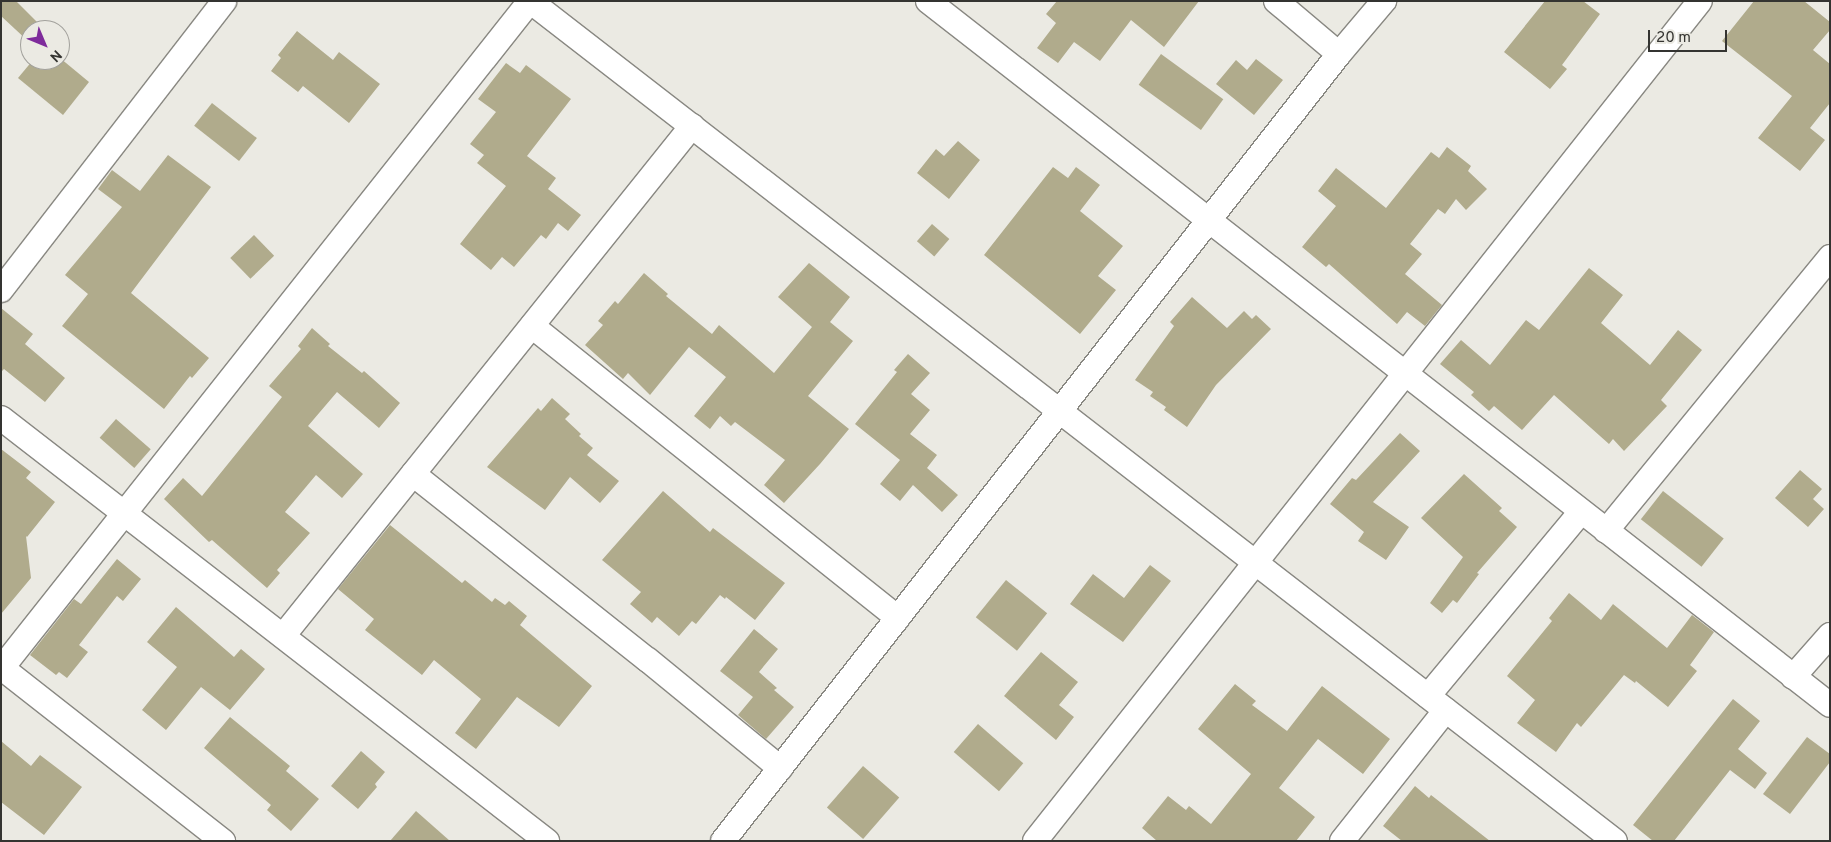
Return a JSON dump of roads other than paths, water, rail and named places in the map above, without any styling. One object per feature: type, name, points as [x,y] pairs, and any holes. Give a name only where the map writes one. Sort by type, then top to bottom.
[{"type":"street","points":[[1,290],[224,1]]},
{"type":"street","points":[[223,841],[2,669],[530,1],[1615,841]]},
{"type":"street","points":[[928,1],[1830,705]]},
{"type":"street","points":[[1276,1],[1340,54]]},
{"type":"street","points":[[723,841],[1209,220],[1384,1]]},
{"type":"street","points":[[1035,841],[1700,1]]},
{"type":"street","points":[[283,636],[692,126]]},
{"type":"street","points":[[1606,530],[1830,257]]},
{"type":"street","points":[[532,326],[898,618]]},
{"type":"street","points":[[1,418],[547,841]]},
{"type":"street","points":[[413,474],[648,660],[780,768]]},
{"type":"street","points":[[1342,841],[1437,703],[1581,512]]},
{"type":"street","points":[[1794,677],[1830,635]]}]
